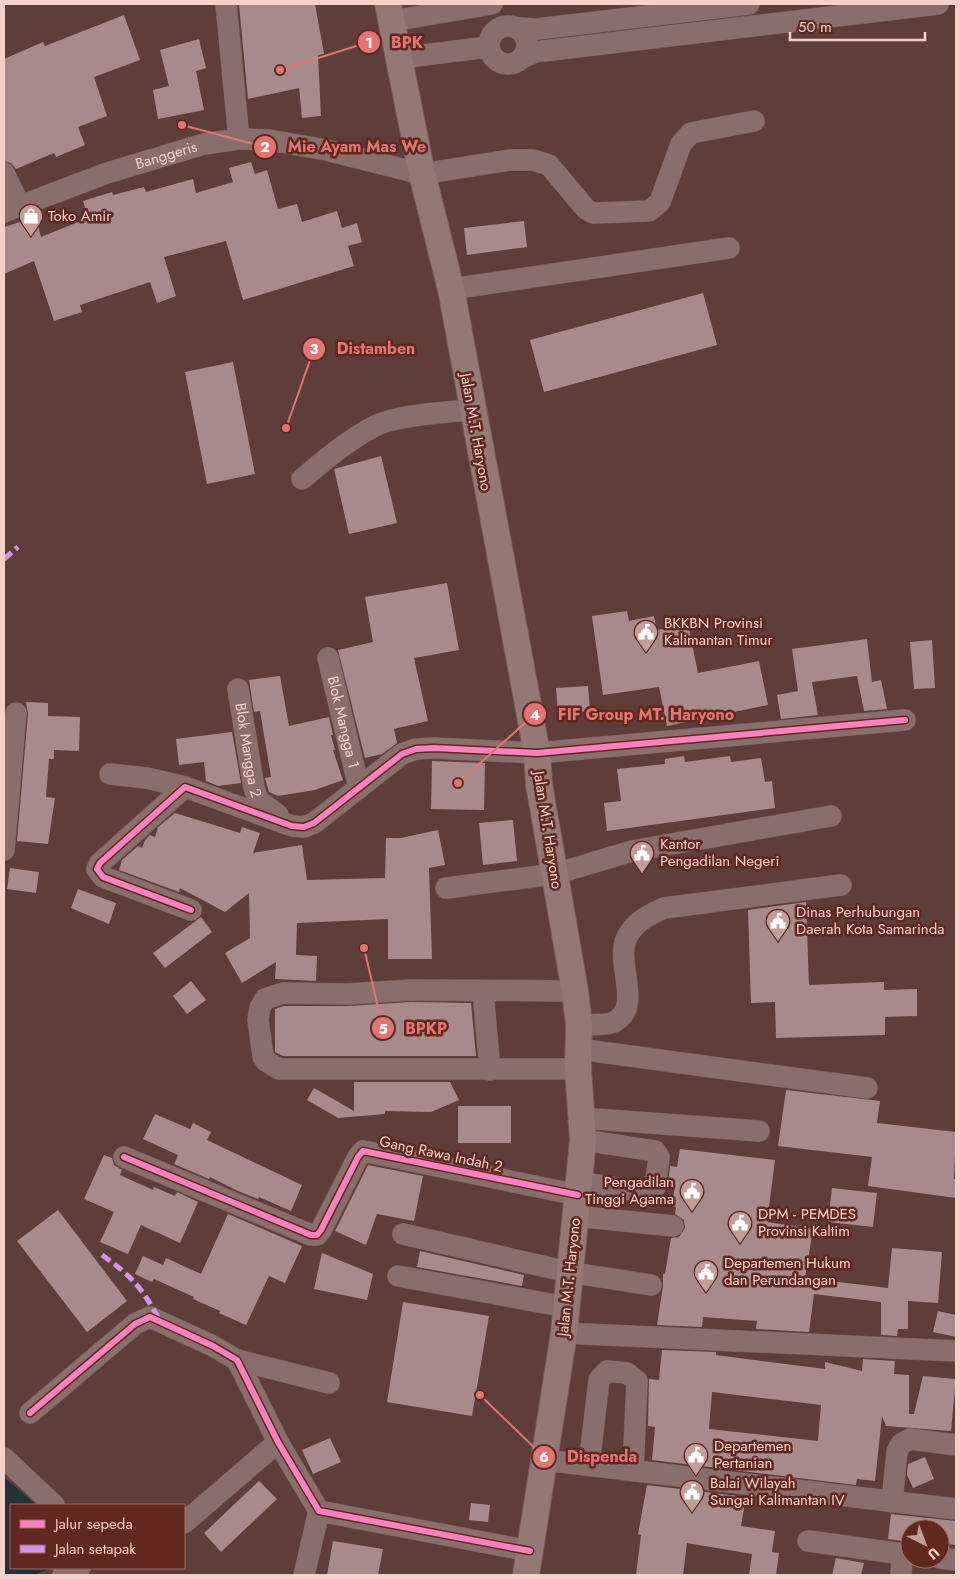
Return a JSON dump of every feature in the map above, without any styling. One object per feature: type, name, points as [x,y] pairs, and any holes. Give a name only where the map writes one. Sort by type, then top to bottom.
[{"type":"main road","name":"Jalan M.T. Haryono","points":[[390,12],[422,174],[451,289],[537,754],[539,784],[575,991],[582,1129],[578,1198],[568,1272],[564,1333],[548,1460],[528,1563]]},
{"type":"street","points":[[226,4],[239,139]]},
{"type":"street","points":[[390,12],[492,4]]},
{"type":"street","points":[[749,4],[536,29],[519,28],[509,25],[498,27],[490,36],[488,47],[492,57],[501,64],[512,64],[529,55],[938,4]]},
{"type":"street","points":[[519,28],[526,37],[529,55]]},
{"type":"street","points":[[400,58],[488,47]]},
{"type":"street","points":[[422,174],[509,160],[533,160],[549,165],[586,209],[593,213],[649,212],[660,202],[681,144],[691,133],[754,121]]},
{"type":"street","name":"Banggeris","points":[[11,208],[106,173],[204,144],[239,139],[269,140],[326,150],[422,174]]},
{"type":"street","points":[[4,173],[11,208]]},
{"type":"street","points":[[451,289],[728,248]]},
{"type":"street","points":[[302,479],[340,447],[378,424],[416,416],[472,410]]},
{"type":"street","name":"Blok Mangga 1","points":[[328,658],[359,788]]},
{"type":"street","name":"Blok Mangga 2","points":[[238,689],[254,788],[258,800],[292,826]]},
{"type":"street","points":[[4,850],[16,713]]},
{"type":"street","points":[[110,774],[147,778],[185,787],[292,826],[304,827],[314,823],[402,754],[416,750],[434,748],[537,754],[905,720]]},
{"type":"street","points":[[185,787],[100,863],[97,870],[103,877],[191,910]]},
{"type":"street","points":[[446,888],[555,874],[632,851],[831,816]]},
{"type":"street","points":[[578,1048],[621,1017],[627,1008],[629,998],[623,949],[629,933],[644,918],[664,908],[841,885]]},
{"type":"street","points":[[575,991],[484,992],[411,990],[278,994],[265,999],[260,1008],[258,1020],[263,1056],[266,1062],[279,1069],[490,1070],[578,1048],[867,1088]]},
{"type":"street","points":[[484,992],[490,1070]]},
{"type":"street","points":[[582,1129],[759,1131]]},
{"type":"street","points":[[578,1198],[648,1193],[655,1187],[660,1157],[655,1151],[582,1129]]},
{"type":"street","name":"Gang Rawa Indah 2","points":[[124,1156],[311,1235],[317,1235],[321,1230],[358,1157],[363,1151],[578,1198]]},
{"type":"street","points":[[578,1198],[672,1226]]},
{"type":"street","points":[[403,1234],[568,1272],[651,1285]]},
{"type":"street","points":[[398,1276],[566,1307]]},
{"type":"street","points":[[30,1414],[142,1319],[150,1317],[237,1360],[329,1383]]},
{"type":"street","points":[[564,1333],[956,1351]]},
{"type":"street","points":[[237,1360],[278,1442],[319,1511],[304,1575]]},
{"type":"street","points":[[586,1465],[598,1380],[607,1372],[627,1373],[637,1381],[633,1470]]},
{"type":"street","points":[[892,1502],[898,1452],[901,1444],[910,1439],[956,1445]]},
{"type":"street","points":[[185,1522],[278,1442]]},
{"type":"street","points":[[4,1458],[53,1504]]},
{"type":"street","points":[[548,1460],[956,1509]]},
{"type":"street","points":[[319,1511],[528,1563]]},
{"type":"street","points":[[808,1541],[900,1553]]},
{"type":"street","points":[[63,1575],[78,1569]]},
{"type":"shaded area","points":[[4,1477],[35,1504],[10,1504],[10,1569],[49,1569],[34,1575],[4,1575]]},
{"type":"building","points":[[239,4],[315,4],[324,54],[318,55],[321,116],[302,118],[299,88],[248,99]]},
{"type":"building","points":[[124,15],[140,60],[94,77],[107,116],[78,127],[85,145],[56,157],[54,153],[16,169],[11,163],[4,161],[4,59],[43,42],[45,46]]},
{"type":"building","points":[[199,39],[206,68],[196,71],[204,110],[158,119],[153,90],[169,86],[160,50]]},
{"type":"building","points":[[251,162],[255,174],[267,170],[278,209],[297,204],[302,222],[337,211],[342,228],[357,223],[362,242],[348,246],[354,266],[243,300],[226,241],[164,257],[176,296],[157,303],[150,282],[80,305],[82,312],[54,321],[34,261],[4,274],[4,227],[36,217],[41,237],[88,218],[83,201],[112,192],[113,195],[144,187],[146,192],[193,179],[196,193],[233,182],[229,168]]},
{"type":"building","points":[[524,221],[527,247],[467,255],[464,228]]},
{"type":"building","points":[[703,293],[717,345],[544,392],[530,340]]},
{"type":"building","points":[[233,362],[255,474],[207,484],[185,372]]},
{"type":"building","points":[[381,456],[397,523],[349,534],[334,469]]},
{"type":"building","points":[[447,583],[459,650],[414,658],[428,721],[394,729],[397,743],[382,754],[365,758],[338,650],[373,642],[365,597]]},
{"type":"building","name":"BKKBN Provinsi Kalimantan Timur","points":[[627,611],[629,621],[654,616],[657,630],[688,624],[698,673],[759,661],[768,705],[667,726],[659,687],[603,695],[592,616]]},
{"type":"building","points":[[867,639],[872,682],[881,680],[887,709],[864,711],[857,676],[812,682],[818,715],[781,719],[777,695],[798,691],[792,649]]},
{"type":"building","points":[[932,640],[935,688],[914,689],[910,642]]},
{"type":"building","points":[[280,676],[289,726],[329,717],[335,750],[333,750],[343,780],[315,790],[278,796],[269,792],[265,778],[271,777],[260,711],[254,712],[249,680]]},
{"type":"building","points":[[588,686],[590,711],[558,714],[556,688]]},
{"type":"building","points":[[26,702],[48,703],[48,716],[80,717],[79,751],[54,750],[54,759],[49,759],[46,797],[55,798],[48,844],[17,841],[28,714]]},
{"type":"building","points":[[232,732],[241,783],[218,786],[206,781],[204,762],[179,765],[176,739]]},
{"type":"building","points":[[684,756],[685,762],[730,756],[731,762],[761,758],[765,782],[772,781],[775,808],[607,831],[604,803],[621,801],[617,769],[665,764],[665,759]]},
{"type":"building","points":[[432,761],[485,763],[484,810],[431,809]]},
{"type":"building","points":[[175,813],[240,833],[242,827],[260,833],[253,853],[302,845],[307,880],[385,878],[386,838],[401,838],[438,830],[445,865],[429,868],[432,959],[388,959],[388,919],[297,923],[296,955],[317,956],[316,981],[275,979],[276,962],[242,983],[225,953],[250,938],[249,893],[225,912],[180,888],[179,892],[119,870],[122,860],[138,846],[142,848],[145,840],[150,835],[155,837],[158,827]]},
{"type":"building","points":[[513,820],[517,861],[483,865],[479,823]]},
{"type":"building","points":[[10,868],[39,872],[36,893],[7,889]]},
{"type":"building","points":[[78,889],[116,903],[109,924],[71,908]]},
{"type":"building","name":"Dinas Perhubungan Daerah Kota Samarinda","points":[[806,902],[809,985],[884,982],[884,990],[917,989],[917,1016],[885,1017],[885,1035],[776,1038],[775,1002],[751,1003],[748,910]]},
{"type":"building","points":[[201,917],[212,932],[165,968],[153,953]]},
{"type":"building","points":[[191,981],[206,1000],[187,1014],[173,996]]},
{"type":"building","points":[[411,1002],[471,1003],[476,1056],[283,1056],[275,1052],[275,1009],[284,1006],[348,1006]]},
{"type":"building","points":[[354,1082],[450,1082],[459,1100],[431,1112],[385,1111],[385,1114],[338,1118],[307,1100],[314,1088],[354,1111]]},
{"type":"building","points":[[786,1090],[880,1101],[877,1123],[956,1132],[954,1179],[956,1179],[956,1198],[868,1186],[872,1157],[778,1146]]},
{"type":"building","points":[[458,1106],[511,1106],[511,1143],[458,1143]]},
{"type":"building","points":[[155,1114],[190,1129],[193,1123],[211,1132],[207,1140],[302,1185],[291,1211],[174,1164],[178,1155],[143,1139]]},
{"type":"building","points":[[680,1149],[775,1160],[767,1222],[813,1229],[805,1278],[888,1288],[892,1248],[942,1252],[938,1303],[908,1301],[908,1329],[898,1329],[897,1336],[881,1335],[881,1302],[814,1294],[809,1332],[756,1329],[757,1321],[703,1317],[702,1327],[657,1325],[663,1274],[665,1274],[671,1238],[679,1237],[685,1228],[684,1220],[675,1214],[676,1207],[672,1206],[675,1185],[668,1184],[670,1166],[677,1167]]},
{"type":"building","points":[[104,1155],[112,1158],[114,1165],[122,1170],[120,1175],[153,1190],[154,1187],[175,1196],[177,1192],[198,1202],[180,1243],[141,1225],[128,1254],[100,1242],[114,1212],[84,1199]]},
{"type":"building","points":[[368,1165],[423,1176],[414,1221],[377,1214],[366,1245],[335,1231]]},
{"type":"building","points":[[832,1188],[877,1193],[873,1227],[828,1222]]},
{"type":"building","points":[[58,1210],[127,1301],[87,1332],[17,1241]]},
{"type":"building","points":[[228,1214],[302,1246],[285,1283],[269,1276],[246,1325],[193,1299],[194,1297],[154,1279],[152,1282],[135,1274],[143,1256],[163,1265],[166,1258],[201,1274]]},
{"type":"building","points":[[420,1251],[524,1275],[522,1286],[417,1267]]},
{"type":"building","points":[[322,1253],[373,1274],[367,1300],[314,1289]]},
{"type":"building","points":[[403,1302],[489,1316],[472,1416],[387,1402]]},
{"type":"building","points":[[938,1311],[956,1315],[956,1337],[933,1332]]},
{"type":"building","points":[[662,1350],[716,1352],[716,1355],[825,1369],[825,1362],[862,1371],[863,1359],[895,1361],[894,1374],[909,1375],[909,1414],[914,1414],[923,1376],[956,1379],[951,1431],[886,1426],[882,1416],[875,1481],[857,1479],[856,1485],[652,1460],[655,1427],[648,1426],[649,1379],[659,1380]],"holes":[[[712,1392],[821,1405],[818,1441],[709,1429]]]},
{"type":"building","points":[[330,1438],[341,1462],[313,1474],[302,1450]]},
{"type":"building","points":[[925,1457],[934,1479],[913,1488],[907,1475],[908,1464]]},
{"type":"building","points":[[259,1481],[277,1499],[221,1552],[204,1533]]},
{"type":"building","name":"Balai Wilayah Sungai Kalimantan IV","points":[[647,1485],[746,1497],[741,1526],[775,1531],[772,1552],[779,1553],[776,1575],[749,1575],[752,1554],[687,1543],[683,1575],[636,1575],[641,1535],[638,1534]]},
{"type":"building","points":[[471,1503],[490,1505],[488,1522],[469,1520]]},
{"type":"building","points":[[891,1514],[937,1519],[900,1519],[900,1541],[888,1539]]},
{"type":"building","points":[[950,1520],[956,1521],[956,1545],[950,1544]]},
{"type":"building","points":[[333,1541],[383,1549],[378,1575],[327,1575]]},
{"type":"building","points":[[836,1558],[864,1563],[861,1575],[832,1575]]},
{"type":"marked path","points":[[4,559],[18,547]]},
{"type":"marked path","points":[[102,1255],[122,1270],[136,1284],[160,1321]]},
{"type":"cycle path","points":[[191,910],[103,877],[97,869],[100,863],[185,787],[292,826],[304,827],[314,823],[402,754],[416,749],[434,748],[537,753],[905,720]]},
{"type":"cycle path","points":[[124,1157],[311,1235],[317,1235],[321,1230],[358,1157],[363,1151],[578,1195]]},
{"type":"cycle path","points":[[30,1413],[135,1324],[150,1317],[213,1346],[237,1360],[278,1442],[319,1511],[530,1551]]},
{"type":"place","name":"BPK","points":[[280,70]]},
{"type":"place","name":"Mie Ayam Mas We","points":[[182,125]]},
{"type":"place","name":"Toko Amir","points":[[31,237]]},
{"type":"place","name":"Distamben","points":[[286,428]]},
{"type":"place","name":"BKKBN Provinsi Kalimantan Timur","points":[[646,653]]},
{"type":"place","name":"FIF Group MT. Haryono","points":[[458,783]]},
{"type":"place","name":"Kantor Pengadilan Negeri","points":[[642,874]]},
{"type":"place","name":"Dinas Perhubungan Daerah Kota Samarinda","points":[[778,942]]},
{"type":"place","name":"BPKP","points":[[364,948]]},
{"type":"place","name":"Pengadilan Tinggi Agama","points":[[692,1212]]},
{"type":"place","name":"DPM - PEMDES Provinsi Kaltim","points":[[740,1244]]},
{"type":"place","name":"Departemen Hukum dan Perundangan","points":[[706,1293]]},
{"type":"place","name":"Dispenda","points":[[480,1395]]},
{"type":"place","name":"Departemen Pertanian","points":[[696,1476]]},
{"type":"place","name":"Balai Wilayah Sungai Kalimantan IV","points":[[692,1513]]}]
